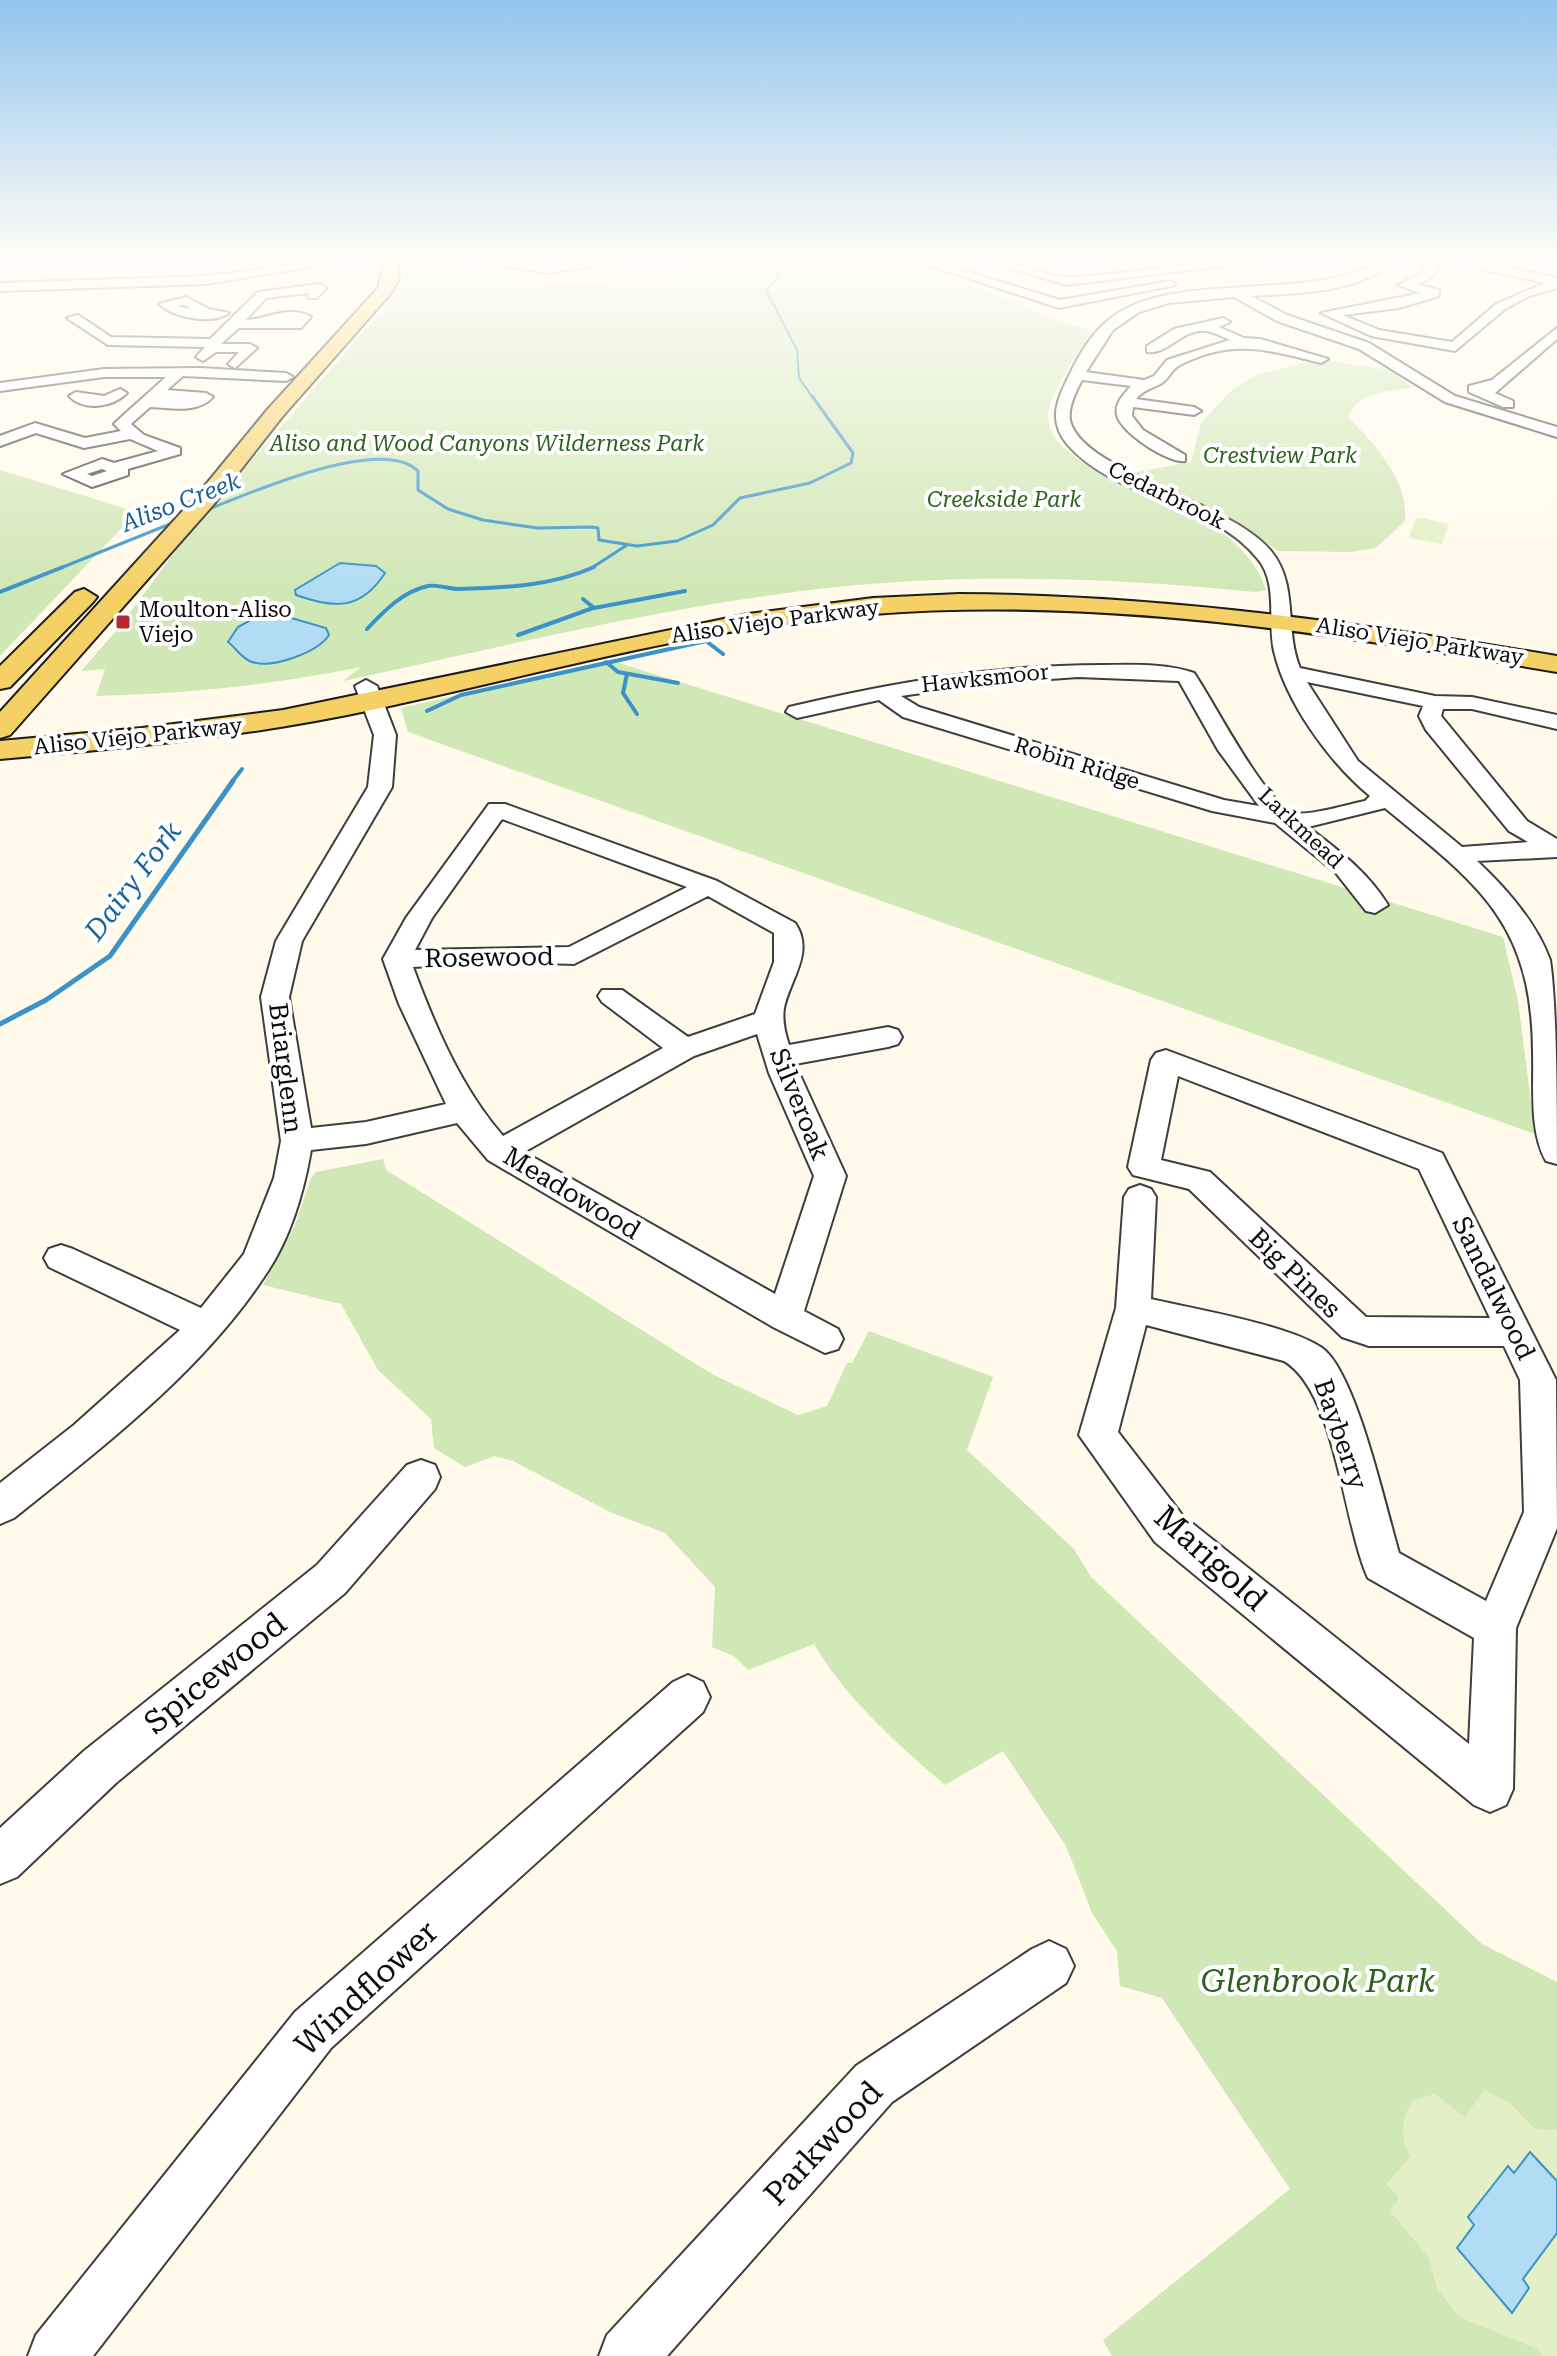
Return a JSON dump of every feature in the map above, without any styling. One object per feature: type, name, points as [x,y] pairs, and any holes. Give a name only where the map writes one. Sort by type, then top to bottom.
[{"type":"main road","points":[[224,444],[291,372]]},
{"type":"main road","points":[[286,377],[300,372]]},
{"type":"main road","points":[[0,729],[206,499],[275,413],[313,372]]},
{"type":"main road","points":[[275,413],[274,405],[293,382],[286,377]]},
{"type":"main road","points":[[0,681],[107,572]]},
{"type":"main road","name":"Aliso Viejo Parkway","points":[[0,750],[185,735],[370,694],[698,630],[874,606],[1021,601],[1282,613],[1557,651]]},
{"type":"main road","name":"Aliso Viejo Parkway","points":[[1282,613],[1557,664]]},
{"type":"main road","points":[[39,688],[38,708],[48,717],[91,724]]},
{"type":"main road","name":"Aliso Viejo Parkway","points":[[0,729],[202,715],[370,694]]},
{"type":"street","points":[[0,387],[74,375],[133,372],[286,377]]},
{"type":"street","name":"Cedarbrook","points":[[1080,372],[1066,395],[1061,418],[1066,432],[1083,450],[1116,472],[1190,504],[1242,534],[1274,569],[1282,613],[1284,649],[1337,753],[1457,855],[1487,884],[1516,922],[1536,958],[1549,999],[1552,1038],[1547,1090],[1557,1153]]},
{"type":"street","points":[[1165,372],[1159,379],[1138,387],[1126,402],[1124,416],[1134,430],[1179,458]]},
{"type":"street","points":[[1405,372],[1429,389],[1484,412],[1526,410],[1557,417]]},
{"type":"street","points":[[1509,372],[1489,389],[1505,411],[1557,432]]},
{"type":"street","points":[[113,468],[174,451],[131,434],[122,424],[178,373]]},
{"type":"street","points":[[1078,375],[1145,384]]},
{"type":"street","points":[[59,397],[76,396],[81,400],[107,401],[120,393],[152,397]]},
{"type":"street","points":[[1126,402],[1194,411]]},
{"type":"street","points":[[0,441],[35,428],[84,443],[131,434]]},
{"type":"street","points":[[0,451],[5,452],[53,435]]},
{"type":"street","name":"Hawksmoor","points":[[797,712],[879,691],[1039,670],[1175,673]]},
{"type":"street","name":"Larkmead","points":[[1175,673],[1187,677],[1237,765],[1281,816],[1365,886],[1375,905]]},
{"type":"street","points":[[1294,673],[1435,702],[1472,703],[1557,722]]},
{"type":"street","name":"Robin Ridge","points":[[879,691],[911,712],[1220,806],[1302,821],[1314,810],[1373,806],[1384,795]]},
{"type":"street","name":"Briarglenn","points":[[0,1506],[87,1437],[207,1327],[257,1261],[290,1178],[297,1141],[275,997],[289,941],[380,787],[385,735],[370,694]]},
{"type":"street","points":[[1435,702],[1430,716],[1434,725],[1518,826],[1556,849]]},
{"type":"street","points":[[397,959],[419,918],[497,809],[708,886]]},
{"type":"street","points":[[1457,855],[1556,849]]},
{"type":"street","name":"Rosewood","points":[[397,959],[512,954],[574,956],[708,886]]},
{"type":"street","name":"Silveroak","points":[[708,886],[786,929],[792,946],[769,1019],[779,1057],[830,1176],[785,1317]]},
{"type":"street","name":"Meadowood","points":[[397,959],[413,1004],[464,1111],[499,1152],[825,1339]]},
{"type":"street","points":[[612,996],[684,1049]]},
{"type":"street","points":[[499,1152],[684,1049],[769,1019]]},
{"type":"street","points":[[779,1057],[888,1037]]},
{"type":"street","name":"Marigold","points":[[1166,1060],[1142,1182],[1133,1308],[1098,1435],[1169,1529],[1490,1789]]},
{"type":"street","name":"Sandalwood","points":[[1166,1060],[1431,1161],[1538,1380],[1550,1515],[1495,1628],[1490,1789]]},
{"type":"street","points":[[297,1141],[366,1133],[464,1111]]},
{"type":"street","name":"Big Pines","points":[[1142,1182],[1199,1180],[1354,1327],[1369,1332],[1513,1332]]},
{"type":"street","points":[[61,1258],[207,1327]]},
{"type":"street","name":"Bayberry","points":[[1133,1308],[1294,1349],[1315,1363],[1325,1379],[1351,1454],[1382,1565],[1495,1628]]},
{"type":"street","name":"Spicewood","points":[[0,1860],[100,1767],[331,1579],[421,1477]]},
{"type":"street","name":"Windflower","points":[[57,2356],[313,2030],[688,1697]]},
{"type":"street","name":"Parkwood","points":[[628,2356],[874,2084],[1049,1966]]},
{"type":"green space","name":"Aliso and Wood Canyons Wilderness Park","points":[[329,372],[1067,372],[1049,408],[1048,417],[1058,441],[1080,460],[1185,511],[1220,532],[1248,557],[1266,590],[1255,592],[1071,579],[948,580],[825,588],[659,614],[343,681],[361,667],[229,688],[96,696],[105,669],[81,671],[117,630],[192,529]]},
{"type":"green space","name":"Crestview Park","points":[[1268,372],[1392,372],[1412,387],[1366,398],[1358,402],[1348,417],[1388,464],[1402,491],[1405,521],[1376,548],[1350,552],[1278,551],[1224,513],[1132,473],[1191,462],[1201,423],[1232,390],[1256,375]]},
{"type":"green space","points":[[0,470],[137,512],[0,656]]},
{"type":"green space","points":[[1415,519],[1449,524],[1442,544],[1409,538]]},
{"type":"green space","points":[[609,660],[1503,937],[1518,1001],[1535,1134],[408,732],[401,708]]},
{"type":"green space","name":"Glenbrook Park","points":[[383,1159],[386,1170],[712,1374],[798,1415],[827,1406],[847,1363],[852,1363],[869,1331],[993,1377],[967,1450],[1074,1549],[1091,1577],[1482,1944],[1557,1982],[1557,2356],[1112,2356],[1103,2340],[1290,2189],[1162,1998],[1120,1986],[1117,1951],[1092,1913],[1066,1846],[1003,1751],[945,1785],[857,1702],[814,1644],[748,1670],[734,1656],[712,1647],[715,1587],[665,1533],[610,1512],[513,1461],[494,1456],[465,1467],[434,1448],[431,1419],[378,1370],[341,1304],[263,1285],[295,1225],[311,1178],[316,1172]]},
{"type":"green space","points":[[1484,2090],[1509,2102],[1535,2129],[1557,2130],[1557,2356],[1543,2356],[1537,2349],[1459,2317],[1437,2289],[1429,2258],[1390,2211],[1399,2198],[1386,2184],[1410,2157],[1403,2128],[1412,2100],[1435,2094],[1465,2117]]},
{"type":"water","points":[[340,563],[376,566],[385,573],[366,594],[346,603],[323,603],[296,595],[295,590]]},
{"type":"water","points":[[267,611],[326,628],[329,635],[294,658],[261,664],[248,661],[228,642],[238,627]]},
{"type":"water","points":[[1530,2152],[1557,2181],[1557,2233],[1523,2279],[1529,2288],[1512,2313],[1457,2248],[1474,2225],[1468,2217],[1508,2166],[1514,2173]]},
{"type":"waterway","name":"Aliso Creek","points":[[799,372],[799,378],[813,398]]},
{"type":"waterway","name":"Aliso Creek","points":[[204,511],[281,481],[346,463],[375,459],[400,461],[418,471],[418,490],[448,509],[483,520],[537,528],[598,528],[599,540],[637,546],[677,541],[713,525],[740,498],[810,483],[851,463],[853,453],[812,396]]},
{"type":"waterway","name":"Aliso Creek","points":[[61,568],[175,522]]},
{"type":"waterway","name":"Dairy Fork","points":[[592,568],[627,545]]},
{"type":"waterway","name":"Aliso Creek","points":[[0,592],[61,568]]},
{"type":"waterway","name":"Dairy Fork","points":[[367,629],[402,597],[428,586],[458,589],[528,585],[592,568]]},
{"type":"waterway","points":[[583,599],[594,608],[685,591]]},
{"type":"waterway","points":[[518,635],[593,608]]},
{"type":"waterway","points":[[607,663],[706,641],[723,654]]},
{"type":"waterway","points":[[427,711],[461,695],[607,663]]},
{"type":"waterway","points":[[607,663],[618,672],[678,683]]},
{"type":"waterway","points":[[627,674],[623,693],[637,714]]},
{"type":"waterway","name":"Dairy Fork","points":[[231,783],[242,769]]},
{"type":"waterway","name":"Dairy Fork","points":[[0,1024],[46,1000],[110,956],[233,781]]},
{"type":"place","name":"Moulton-Aliso Viejo","points":[[123,622]]},
{"type":"park label","name":"Creekside Park","points":[[1004,499]]}]
